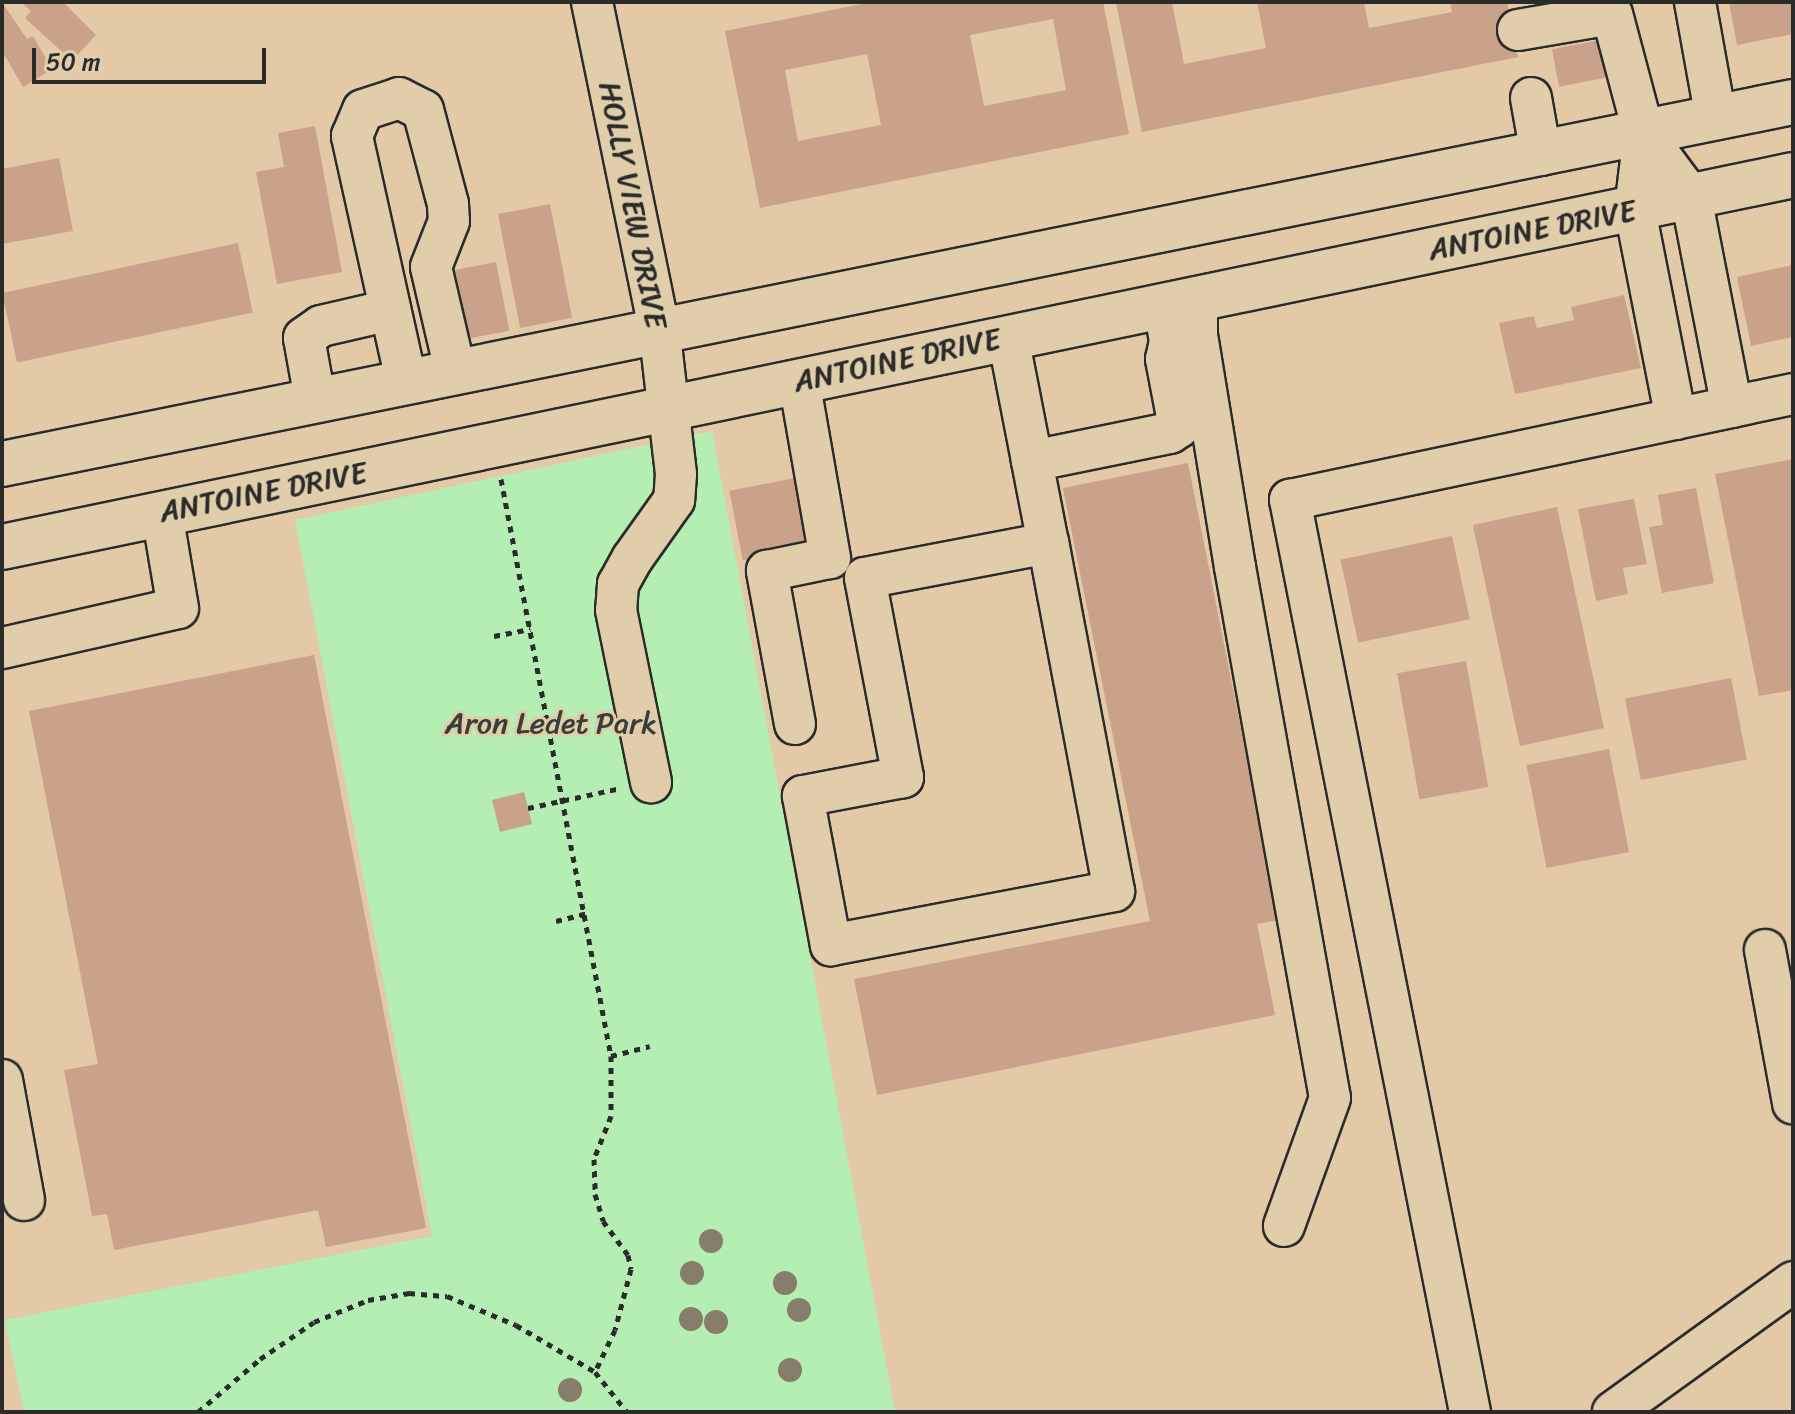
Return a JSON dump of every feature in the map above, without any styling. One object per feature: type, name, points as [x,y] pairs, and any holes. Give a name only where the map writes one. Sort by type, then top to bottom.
[{"type":"main road","points":[[2,464],[659,327],[1541,155],[1793,102]]},
{"type":"main road","name":"ANTOINE DRIVE","points":[[2,547],[1793,175]]},
{"type":"street","name":"HOLLY VIEW DRIVE","points":[[592,2],[659,327],[671,409],[674,500],[625,572],[616,610],[651,782]]},
{"type":"street","points":[[1695,2],[1716,119]]},
{"type":"street","points":[[1518,30],[1612,14],[1644,134],[1635,210],[1676,419]]},
{"type":"street","points":[[1531,98],[1541,155]]},
{"type":"street","points":[[406,380],[352,136],[355,123],[371,105],[408,99],[427,119],[448,204],[449,221],[431,267],[455,370]]},
{"type":"street","points":[[1644,134],[1691,197],[1732,407]]},
{"type":"street","points":[[1032,461],[1179,427],[1166,359],[1180,300]]},
{"type":"street","points":[[1180,300],[1197,335],[1235,567],[1330,1098],[1284,1226]]},
{"type":"street","points":[[315,399],[304,338],[321,326],[390,310]]},
{"type":"street","points":[[1008,337],[1048,543],[1114,891],[831,945],[803,796],[903,777],[865,578],[1048,543]]},
{"type":"street","points":[[795,724],[767,571],[830,558],[799,381]]},
{"type":"street","points":[[1470,1412],[1290,500],[1793,394]]},
{"type":"street","points":[[2,648],[178,608],[162,513]]},
{"type":"street","points":[[1765,950],[1793,1103]]},
{"type":"street","points":[[2,1080],[24,1200]]},
{"type":"street","points":[[1613,1412],[1793,1282]]},
{"type":"path","points":[[495,445],[587,913],[611,1056],[611,1116],[594,1159],[595,1194],[603,1221],[628,1255],[631,1269],[615,1330],[595,1372]]},
{"type":"path","points":[[494,636],[530,629]]},
{"type":"path","points":[[528,808],[651,782]]},
{"type":"path","points":[[556,921],[587,913]]},
{"type":"path","points":[[611,1056],[650,1046]]},
{"type":"path","points":[[198,1412],[260,1359],[314,1322],[368,1300],[409,1293],[447,1296],[516,1325],[595,1372],[627,1412]]},
{"type":"green space","name":"Aron Ledet Park","points":[[712,431],[895,1412],[24,1412],[5,1320],[432,1236],[295,520]]},
{"type":"building","points":[[2,2],[27,39],[33,36],[52,69],[23,87],[2,51]]},
{"type":"building","points":[[21,2],[63,2],[96,35],[72,61],[25,18],[31,11]]},
{"type":"building","points":[[872,2],[1103,2],[1129,134],[760,208],[725,31]],"holes":[[[1053,19],[1066,90],[984,106],[970,35]],[[867,54],[881,125],[798,141],[785,70]]]},
{"type":"building","points":[[1116,2],[1172,2],[1184,64],[1266,48],[1257,2],[1364,2],[1369,28],[1452,12],[1450,2],[1507,2],[1518,57],[1142,132]]},
{"type":"building","points":[[1729,2],[1793,2],[1793,34],[1737,45]]},
{"type":"building","points":[[1600,40],[1607,77],[1559,87],[1552,49]]},
{"type":"building","points":[[315,126],[342,272],[277,284],[256,172],[284,167],[278,133]]},
{"type":"building","points":[[59,158],[73,231],[2,244],[2,169]]},
{"type":"building","points":[[550,204],[572,318],[520,328],[498,214]]},
{"type":"building","points":[[238,243],[253,312],[17,363],[2,293]]},
{"type":"building","points":[[496,262],[509,331],[460,340],[447,272]]},
{"type":"building","points":[[1793,265],[1793,337],[1751,346],[1737,277]]},
{"type":"building","points":[[1624,295],[1641,368],[1515,394],[1499,323],[1534,316],[1537,328],[1574,320],[1571,307]]},
{"type":"building","points":[[1793,459],[1793,690],[1759,696],[1715,474]]},
{"type":"building","points":[[1188,463],[1279,920],[1257,924],[1275,1015],[877,1095],[854,979],[1150,921],[1063,488]]},
{"type":"building","points":[[800,477],[814,547],[743,560],[729,491]]},
{"type":"building","points":[[1696,488],[1714,583],[1662,593],[1649,527],[1663,525],[1658,495]]},
{"type":"building","points":[[1634,499],[1647,564],[1623,568],[1628,594],[1596,601],[1578,509]]},
{"type":"building","points":[[1557,507],[1604,728],[1520,746],[1473,525]]},
{"type":"building","points":[[1452,536],[1470,619],[1358,643],[1340,560]]},
{"type":"building","points":[[314,655],[426,1228],[326,1247],[318,1210],[114,1250],[107,1214],[92,1216],[64,1070],[98,1064],[29,711]]},
{"type":"building","points":[[1466,661],[1488,787],[1419,799],[1397,673]]},
{"type":"building","points":[[1731,678],[1747,759],[1641,780],[1625,699]]},
{"type":"building","points":[[1609,749],[1629,852],[1547,868],[1527,765]]},
{"type":"building","points":[[524,792],[532,824],[500,832],[492,800]]}]
